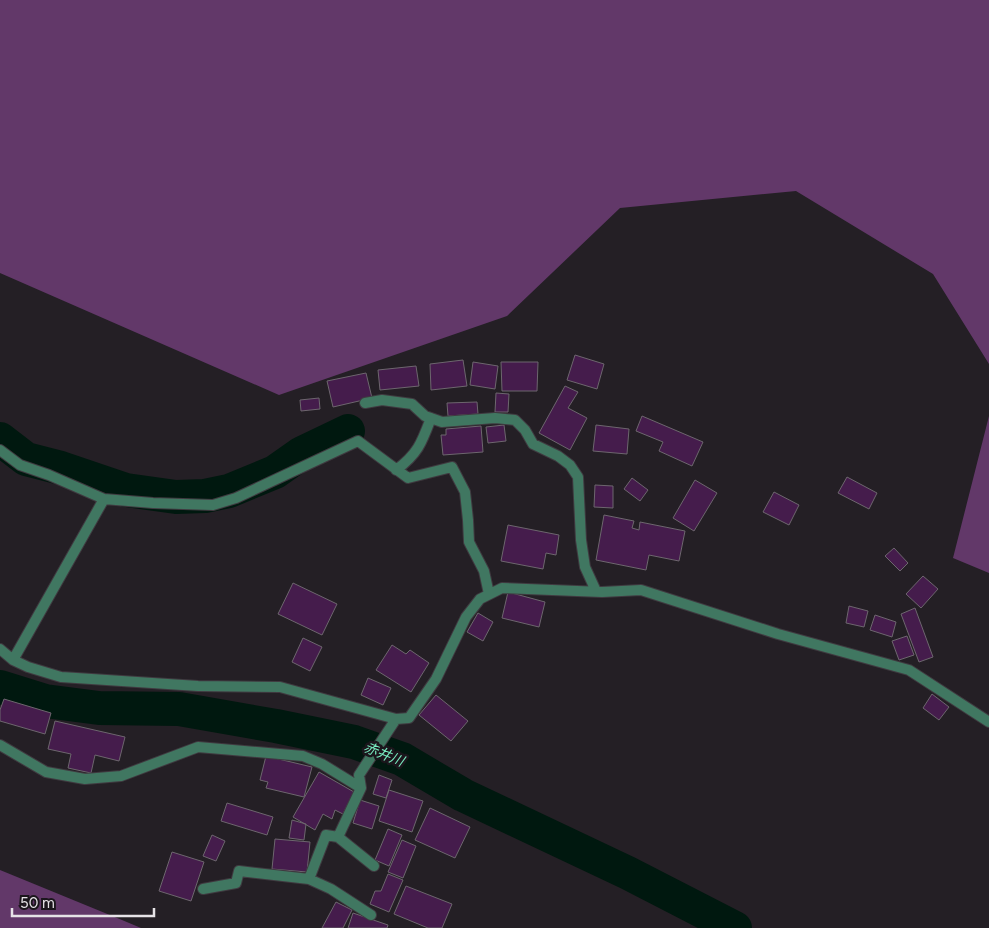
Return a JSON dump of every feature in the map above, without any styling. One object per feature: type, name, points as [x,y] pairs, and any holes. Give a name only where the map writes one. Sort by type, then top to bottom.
[{"type":"street","points":[[365,403],[382,400],[412,404],[425,416],[442,422],[495,418],[515,420],[525,430],[533,444],[558,456],[570,465],[578,477],[581,540],[585,566],[596,591]]},
{"type":"street","points":[[396,470],[411,458],[424,436],[431,418]]},
{"type":"street","points":[[0,450],[20,465],[49,475],[104,499],[153,504],[213,504],[236,498],[358,441],[408,478],[452,467],[465,492],[469,542],[484,571],[489,594]]},
{"type":"street","points":[[13,660],[104,499]]},
{"type":"street","points":[[0,649],[13,660],[28,667],[61,677],[198,686],[280,687],[396,719],[409,718],[436,679],[466,617],[480,599],[489,594],[502,588],[596,591],[641,590],[787,636],[909,670],[989,722]]},
{"type":"street","points":[[338,836],[361,788],[359,775],[396,719]]},
{"type":"street","points":[[0,745],[46,772],[85,779],[120,776],[198,747],[303,756],[322,764],[361,788]]},
{"type":"street","points":[[310,879],[326,835],[338,836],[374,866]]},
{"type":"street","points":[[203,890],[236,883],[240,871],[310,879],[331,889],[371,916]]},
{"type":"shaded area","points":[[0,0],[989,0],[989,364],[933,274],[796,191],[620,208],[507,316],[279,395],[0,273]]},
{"type":"shaded area","points":[[989,416],[989,573],[953,558]]},
{"type":"shaded area","points":[[0,870],[122,920],[141,928],[0,928]]},
{"type":"building","points":[[575,355],[604,364],[597,389],[567,380]]},
{"type":"building","points":[[463,360],[467,386],[431,390],[430,364]]},
{"type":"building","points":[[473,362],[498,366],[495,389],[470,385]]},
{"type":"building","points":[[501,362],[538,362],[537,391],[502,391]]},
{"type":"building","points":[[416,366],[419,386],[380,390],[378,370]]},
{"type":"building","points":[[366,373],[372,398],[333,407],[327,381]]},
{"type":"building","points":[[565,386],[578,392],[568,408],[587,418],[570,450],[539,433]]},
{"type":"building","points":[[496,393],[509,394],[508,412],[495,412]]},
{"type":"building","points":[[319,398],[320,409],[301,411],[300,400]]},
{"type":"building","points":[[477,402],[478,414],[448,416],[447,403]]},
{"type":"building","points":[[642,416],[703,442],[692,466],[659,451],[663,442],[636,431]]},
{"type":"building","points":[[504,425],[506,441],[488,443],[486,427]]},
{"type":"building","points":[[596,425],[629,429],[627,454],[593,451]]},
{"type":"building","points":[[481,426],[483,452],[443,455],[441,435],[446,435],[446,429]]},
{"type":"building","points":[[847,477],[877,493],[869,509],[838,493]]},
{"type":"building","points":[[632,478],[648,490],[640,501],[624,489]]},
{"type":"building","points":[[695,480],[717,493],[694,531],[673,518]]},
{"type":"building","points":[[595,485],[613,486],[613,508],[594,507]]},
{"type":"building","points":[[774,492],[799,505],[789,525],[763,512]]},
{"type":"building","points":[[604,515],[634,521],[632,528],[639,530],[640,522],[685,531],[679,561],[649,555],[646,570],[596,560]]},
{"type":"building","points":[[508,525],[559,535],[556,555],[546,553],[543,569],[501,561]]},
{"type":"building","points":[[894,548],[908,563],[900,571],[885,556]]},
{"type":"building","points":[[923,576],[938,589],[921,608],[906,594]]},
{"type":"building","points":[[293,583],[337,604],[322,635],[278,614]]},
{"type":"building","points":[[508,592],[545,602],[539,627],[502,618]]},
{"type":"building","points":[[849,606],[868,611],[864,627],[846,623]]},
{"type":"building","points":[[915,608],[933,657],[919,662],[901,614]]},
{"type":"building","points":[[478,613],[493,622],[483,641],[467,632]]},
{"type":"building","points":[[875,615],[896,622],[892,637],[870,630]]},
{"type":"building","points":[[907,636],[914,655],[899,660],[892,641]]},
{"type":"building","points":[[303,638],[322,647],[310,671],[292,662]]},
{"type":"building","points":[[392,645],[406,654],[410,650],[429,663],[411,692],[376,670]]},
{"type":"building","points":[[368,678],[391,688],[383,705],[361,695]]},
{"type":"building","points":[[932,694],[949,707],[939,720],[923,708]]},
{"type":"building","points":[[436,695],[468,721],[451,741],[419,715]]},
{"type":"building","points":[[4,699],[51,713],[45,734],[0,721],[0,710]]},
{"type":"building","points":[[55,721],[125,737],[119,761],[95,755],[91,773],[68,768],[71,754],[48,749]]},
{"type":"building","points":[[266,756],[312,767],[304,797],[266,788],[268,782],[260,780]]},
{"type":"building","points":[[319,772],[354,792],[343,814],[335,810],[332,819],[323,814],[315,830],[293,817]]},
{"type":"building","points":[[379,775],[392,780],[386,798],[373,794]]},
{"type":"building","points":[[389,790],[423,801],[412,832],[379,821]]},
{"type":"building","points":[[360,800],[379,806],[372,829],[353,823]]},
{"type":"building","points":[[227,803],[273,817],[267,835],[221,821]]},
{"type":"building","points":[[430,808],[470,827],[455,858],[415,840]]},
{"type":"building","points":[[292,820],[306,824],[304,840],[289,838]]},
{"type":"building","points":[[388,829],[402,835],[389,866],[375,860]]},
{"type":"building","points":[[212,835],[225,841],[216,861],[203,856]]},
{"type":"building","points":[[275,839],[310,842],[307,872],[272,869]]},
{"type":"building","points":[[402,840],[416,846],[403,878],[388,872]]},
{"type":"building","points":[[172,852],[204,862],[191,901],[159,891]]},
{"type":"building","points":[[388,874],[403,880],[389,912],[370,904],[375,891],[381,891]]},
{"type":"building","points":[[406,886],[452,904],[442,928],[428,928],[394,914]]},
{"type":"building","points":[[336,902],[352,910],[343,928],[322,928]]},
{"type":"building","points":[[353,913],[388,925],[387,928],[348,928]]},
{"type":"waterway","points":[[0,439],[26,459],[61,468],[126,490],[176,497],[205,496],[229,491],[275,472],[302,453],[348,431]]},
{"type":"waterway","name":"赤井川","points":[[0,687],[45,701],[99,708],[179,709],[354,742],[402,759],[463,795],[628,873],[735,928]]}]
